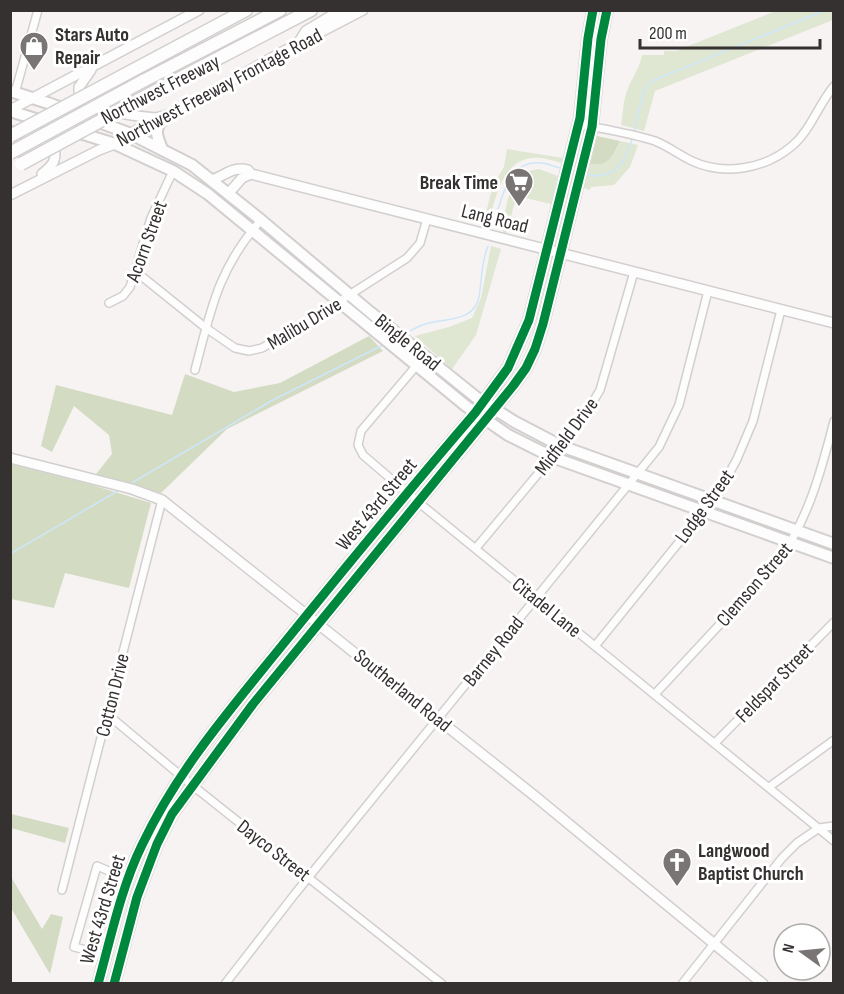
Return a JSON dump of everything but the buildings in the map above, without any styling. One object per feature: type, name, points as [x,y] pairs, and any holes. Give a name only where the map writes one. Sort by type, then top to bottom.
[{"type":"highway","name":"Northwest Freeway","points":[[10,136],[246,10]]},
{"type":"highway","points":[[10,153],[280,10]]},
{"type":"highway","name":"Northwest Freeway","points":[[16,166],[311,10]]},
{"type":"highway","points":[[300,43],[307,32],[344,10]]},
{"type":"main road","name":"West 43rd Street","points":[[98,984],[123,892],[140,847],[180,775],[241,696],[484,402],[512,360],[529,320],[578,124],[588,34],[593,10]]},
{"type":"main road","name":"West 43rd Street","points":[[114,984],[137,897],[157,844],[172,814],[253,704],[526,368],[543,324],[592,127],[601,39],[607,10]]},
{"type":"main road","points":[[588,34],[601,39]]},
{"type":"main road","name":"Bingle Road","points":[[13,92],[131,134],[192,165],[408,343],[484,402],[561,446],[834,544]]},
{"type":"main road","name":"Bingle Road","points":[[10,110],[115,144],[175,173],[208,194],[253,229],[338,303],[475,413],[508,435],[552,457],[834,558]]},
{"type":"main road","points":[[160,117],[157,130],[162,149]]},
{"type":"main road","points":[[175,173],[216,192],[228,194]]},
{"type":"main road","points":[[362,321],[370,312]]},
{"type":"main road","points":[[529,320],[543,324]]},
{"type":"main road","points":[[358,553],[368,562]]},
{"type":"main road","points":[[241,696],[253,704]]},
{"type":"main road","points":[[123,892],[137,897]]},
{"type":"street","points":[[13,92],[38,10]]},
{"type":"street","points":[[10,110],[199,10]]},
{"type":"street","name":"Northwest Freeway Frontage Road","points":[[10,195],[115,144],[160,117],[363,10]]},
{"type":"street","points":[[98,65],[88,73],[79,87],[79,92],[84,99],[117,113],[160,117]]},
{"type":"street","points":[[578,124],[656,141],[692,161],[711,168],[724,170],[747,167],[771,159],[792,147],[809,128],[834,86]]},
{"type":"street","points":[[10,130],[54,146],[56,155],[52,166],[23,188]]},
{"type":"street","name":"Lang Road","points":[[211,180],[235,168],[248,170],[251,174],[834,323]]},
{"type":"street","name":"Acorn Street","points":[[110,303],[123,296],[130,287],[151,218],[175,173]]},
{"type":"street","points":[[228,194],[242,178],[251,174]]},
{"type":"street","name":"Malibu Drive","points":[[135,271],[206,328],[235,348],[249,351],[262,348],[338,303],[407,258],[420,243],[427,219]]},
{"type":"street","points":[[195,370],[222,276],[261,220]]},
{"type":"street","name":"Midfield Drive","points":[[476,548],[561,446],[600,390],[634,273]]},
{"type":"street","name":"Barney Road","points":[[225,984],[309,877],[659,447],[675,416],[708,291]]},
{"type":"street","name":"Lodge Street","points":[[595,646],[704,512],[738,459],[748,434],[782,310]]},
{"type":"street","name":"Citadel Lane","points":[[417,365],[361,431],[358,445],[363,455],[834,841]]},
{"type":"street","name":"Clemson Street","points":[[655,694],[792,543],[814,494],[834,421]]},
{"type":"street","name":"Southerland Road","points":[[10,458],[132,489],[162,500],[558,814],[763,984]]},
{"type":"street","name":"Cotton Drive","points":[[62,890],[162,500]]},
{"type":"street","name":"Feldspar Street","points":[[715,743],[834,622]]},
{"type":"street","name":"Dayco Street","points":[[106,714],[442,984]]},
{"type":"street","points":[[768,788],[834,740]]},
{"type":"street","points":[[682,984],[782,858],[797,843],[819,828],[834,826]]},
{"type":"street","points":[[106,955],[74,947],[97,866],[128,879]]},
{"type":"green space","points":[[776,11],[833,11],[833,20],[655,91],[644,131],[621,125],[626,95],[642,55],[664,55],[664,51],[676,51]]},
{"type":"green space","points":[[597,136],[620,141],[610,159],[602,164],[590,164]]},
{"type":"green space","points":[[620,141],[638,145],[630,167],[614,185],[591,187],[590,190],[584,188],[590,164],[601,164],[610,159]]},
{"type":"green space","points":[[507,149],[563,158],[561,163],[542,158],[528,159],[516,164],[501,184],[487,229],[482,229],[493,185],[504,167]]},
{"type":"green space","points":[[539,169],[558,176],[551,204],[517,196],[511,216],[515,218],[512,230],[508,230],[506,235],[502,230],[510,191],[520,176],[528,171]]},
{"type":"green space","points":[[491,246],[501,249],[476,335],[452,369],[415,336],[472,318],[481,298]]},
{"type":"green space","points":[[369,336],[383,351],[227,429],[161,493],[96,474],[112,454],[109,435],[74,406],[52,452],[41,446],[56,385],[172,415],[185,374],[234,392],[280,383]]},
{"type":"green space","points":[[10,464],[151,503],[129,588],[65,573],[54,608],[11,599]]},
{"type":"green space","points":[[11,814],[69,828],[65,843],[11,828]]},
{"type":"green space","points":[[10,875],[42,929],[51,914],[63,917],[50,974],[11,908]]},
{"type":"waterway","points":[[634,131],[644,90],[652,81],[826,10]]},
{"type":"waterway","points":[[588,175],[605,175],[618,168],[632,139]]},
{"type":"waterway","points":[[495,219],[505,188],[516,171],[524,165],[534,163],[560,168]]},
{"type":"waterway","points":[[404,334],[425,324],[457,318],[471,311],[479,297],[488,246]]},
{"type":"waterway","points":[[130,484],[271,401],[383,345]]},
{"type":"waterway","points":[[10,554],[121,489]]},
{"type":"cycle path","points":[[98,984],[128,878],[142,845],[171,792],[205,742],[242,695],[475,413],[508,368],[529,320],[580,118],[593,10]]},
{"type":"cycle path","points":[[114,984],[137,897],[157,844],[172,814],[253,704],[526,368],[543,324],[592,127],[601,39],[607,10]]},
{"type":"place","name":"Stars Auto Repair","points":[[34,72]]},
{"type":"place","name":"Break Time","points":[[519,208]]},
{"type":"place","name":"Langwood Baptist Church","points":[[677,888]]}]
